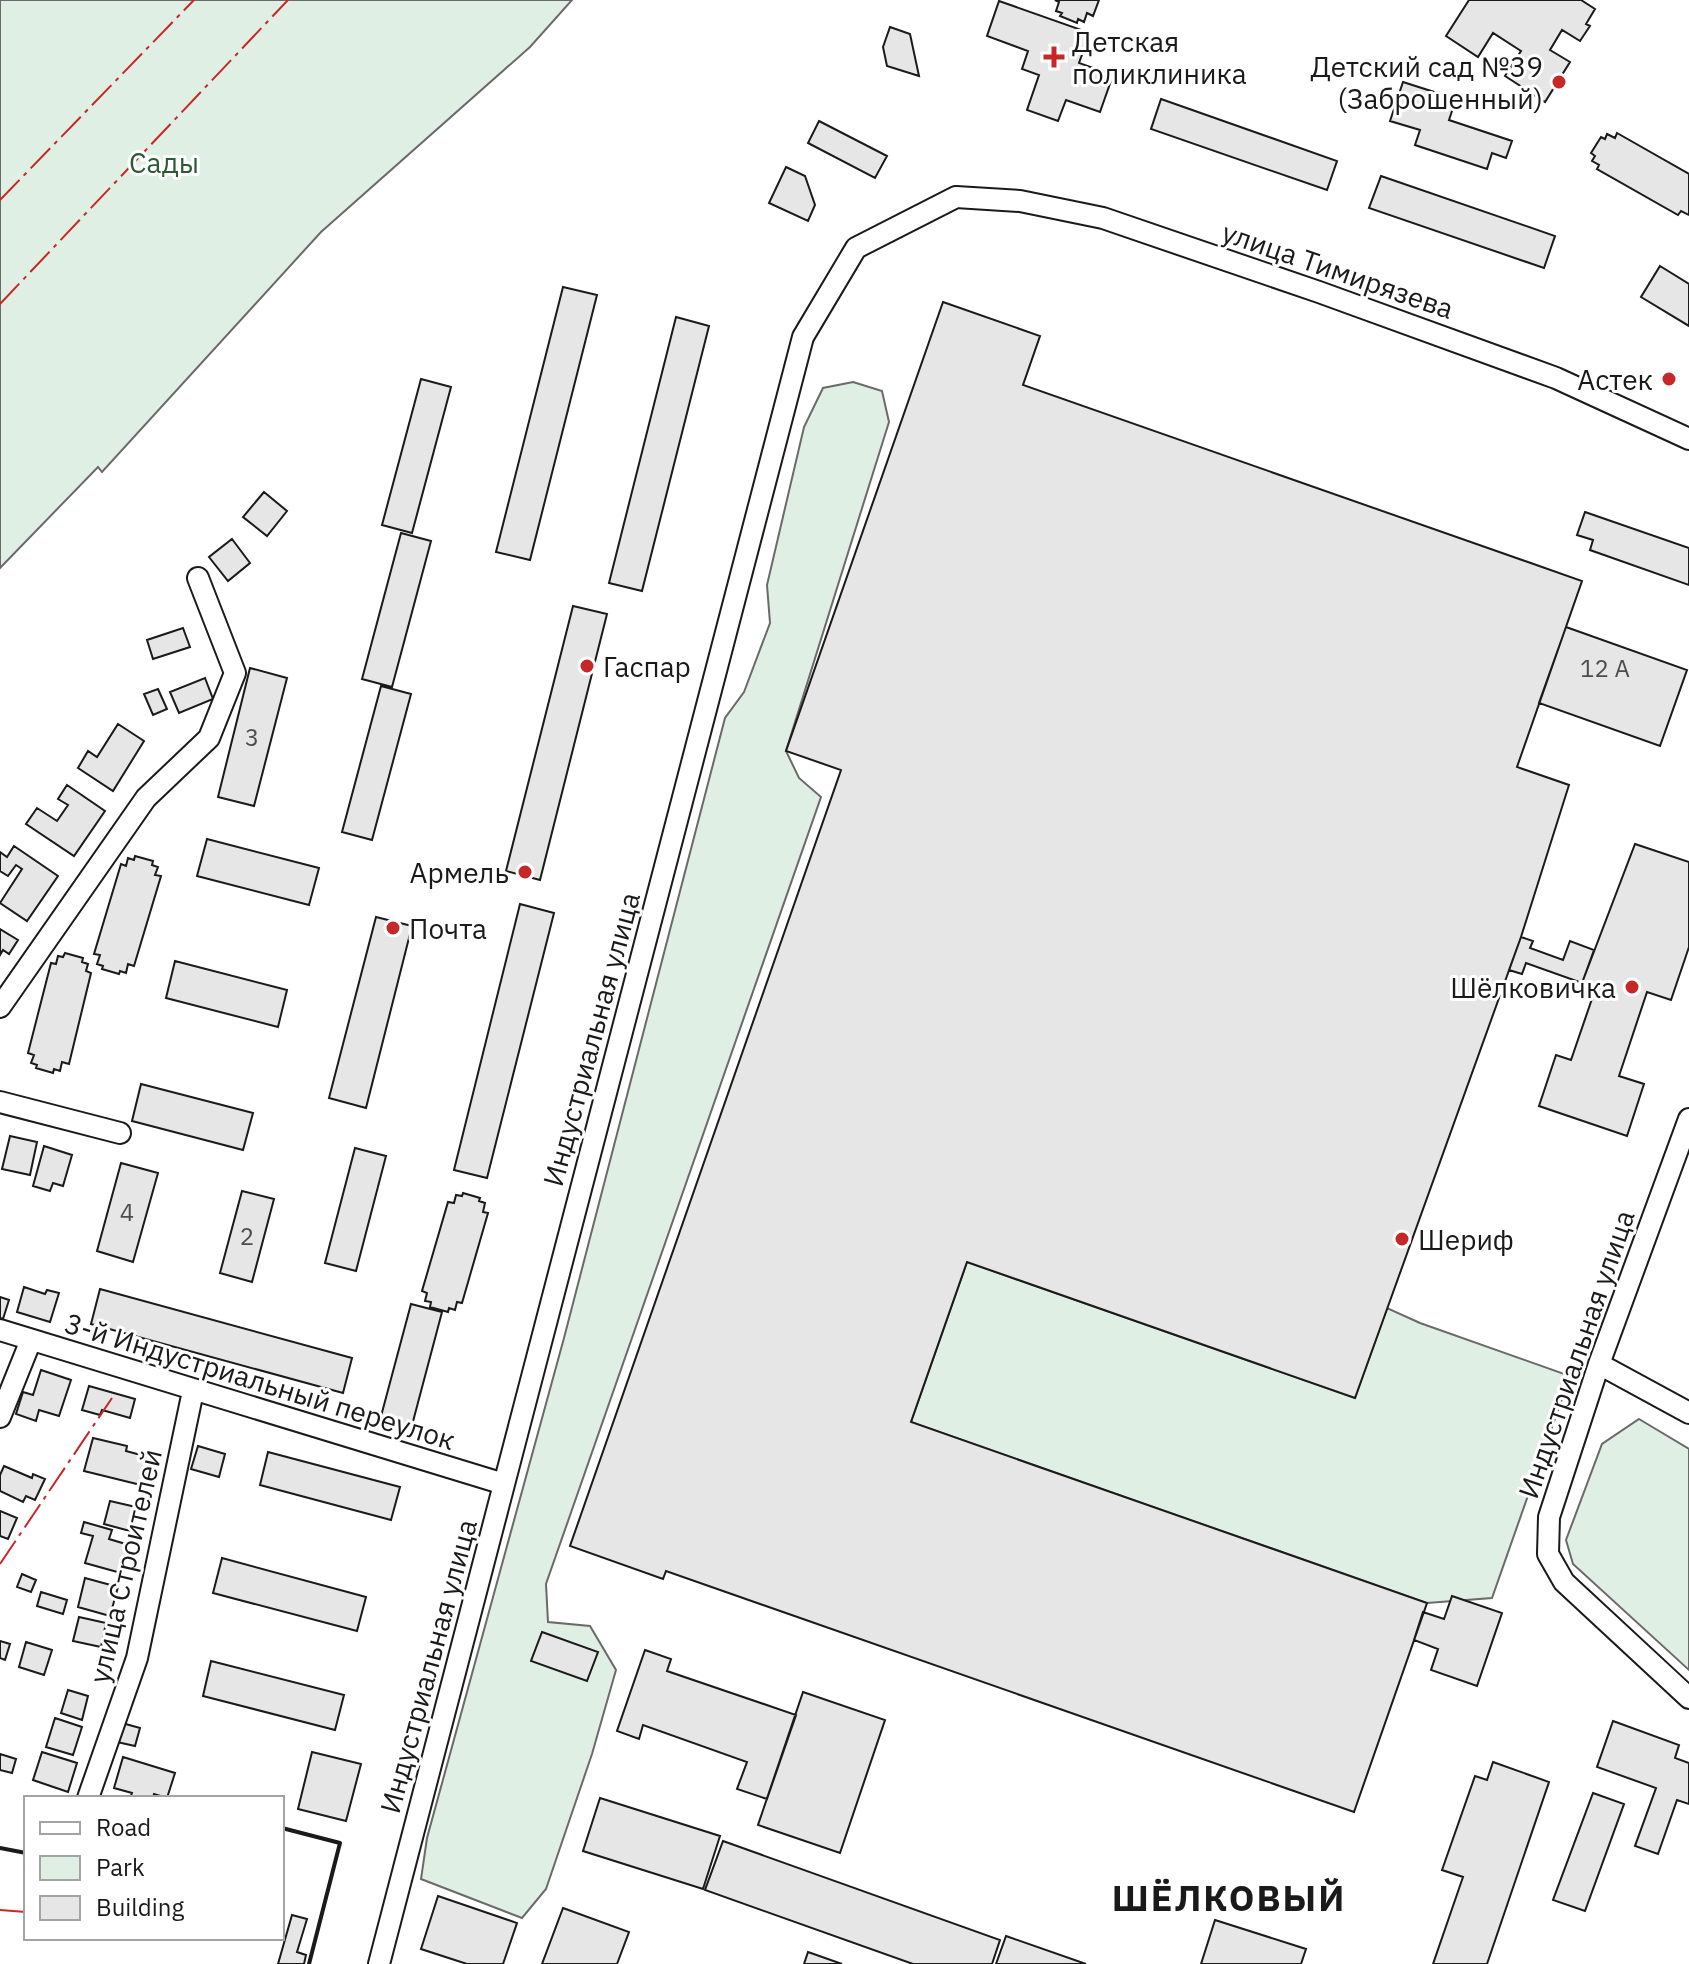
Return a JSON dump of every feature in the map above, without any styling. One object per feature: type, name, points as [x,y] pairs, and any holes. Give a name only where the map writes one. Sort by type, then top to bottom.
[{"type":"street","name":"улица Тимирязева","points":[[956,197],[1020,201],[1103,218],[1556,378],[1689,439]]},
{"type":"street","name":"Индустриальная улица","points":[[379,1964],[803,337],[856,248],[956,197]]},
{"type":"street","points":[[0,1007],[146,798],[209,738],[235,673],[198,578]]},
{"type":"street","points":[[0,1102],[120,1133]]},
{"type":"street","name":"Индустриальная улица","points":[[1689,1119],[1599,1364],[1549,1517],[1548,1554],[1564,1582],[1689,1698]]},
{"type":"street","name":"3-й Индустриальный переулок","points":[[0,1330],[504,1484]]},
{"type":"street","points":[[0,1417],[31,1340]]},
{"type":"street","points":[[1599,1364],[1689,1413]]},
{"type":"street","name":"улица Строителей","points":[[89,1796],[137,1658],[193,1391]]},
{"type":"green space","name":"Сады","points":[[0,0],[572,0],[530,47],[321,232],[102,472],[98,467],[0,568]]},
{"type":"green space","points":[[853,382],[882,391],[889,422],[786,751],[799,778],[821,797],[546,1584],[548,1622],[590,1626],[616,1670],[592,1754],[546,1889],[522,1918],[421,1879],[427,1838],[564,1338],[725,718],[744,692],[770,623],[767,585],[804,427],[823,388]]},
{"type":"green space","points":[[967,1262],[1355,1398],[1387,1308],[1420,1323],[1570,1376],[1492,1598],[1427,1603],[911,1422]]},
{"type":"green space","points":[[1639,1419],[1689,1449],[1689,1670],[1573,1564],[1566,1540],[1602,1444]]},
{"type":"building","points":[[1055,0],[1099,0],[1093,16],[1087,13],[1084,22],[1078,19],[1077,23],[1060,16],[1062,13],[1056,11],[1059,2]]},
{"type":"building","points":[[1469,0],[1581,0],[1595,9],[1586,24],[1590,26],[1580,41],[1562,30],[1550,50],[1570,62],[1545,102],[1505,76],[1521,51],[1493,33],[1478,57],[1446,36]]},
{"type":"building","name":"Детская поликлиника","points":[[999,1],[1090,33],[1079,63],[1113,75],[1100,112],[1066,100],[1058,121],[1027,110],[1039,75],[1022,69],[1028,51],[987,36]]},
{"type":"building","points":[[890,27],[910,34],[919,76],[887,66],[883,47]]},
{"type":"building","points":[[1403,82],[1456,99],[1449,120],[1512,141],[1506,158],[1492,153],[1487,169],[1415,145],[1420,130],[1390,121]]},
{"type":"building","points":[[1161,99],[1337,161],[1327,190],[1151,129]]},
{"type":"building","points":[[819,121],[887,156],[875,178],[808,143]]},
{"type":"building","points":[[1617,133],[1689,174],[1689,215],[1681,211],[1678,215],[1597,169],[1599,165],[1592,161],[1595,156],[1591,153],[1601,137],[1605,139],[1607,134],[1615,138]]},
{"type":"building","points":[[786,167],[805,176],[815,205],[808,221],[769,203]]},
{"type":"building","points":[[1381,176],[1555,236],[1544,268],[1369,208]]},
{"type":"building","points":[[1660,266],[1689,284],[1689,326],[1641,297]]},
{"type":"building","points":[[563,287],[597,295],[530,560],[496,552]]},
{"type":"building","points":[[943,302],[1040,336],[1023,385],[1582,581],[1517,767],[1569,785],[1521,937],[1355,1398],[967,1262],[911,1422],[1427,1603],[1354,1812],[666,1571],[663,1579],[570,1546],[841,770],[786,751]]},
{"type":"building","points":[[676,317],[709,326],[642,591],[609,583]]},
{"type":"building","points":[[421,379],[451,387],[412,533],[382,525]]},
{"type":"building","points":[[264,492],[287,511],[267,536],[243,517]]},
{"type":"building","points":[[1585,512],[1689,548],[1689,585],[1590,550],[1593,540],[1577,535]]},
{"type":"building","points":[[401,533],[431,541],[392,687],[362,679]]},
{"type":"building","points":[[232,539],[250,563],[228,581],[209,557]]},
{"type":"building","points":[[573,606],[607,614],[540,880],[506,871]]},
{"type":"building","points":[[1566,627],[1687,670],[1660,746],[1539,703]]},
{"type":"building","points":[[183,628],[190,647],[153,659],[147,640]]},
{"type":"building","points":[[250,668],[287,678],[254,806],[218,797]]},
{"type":"building","points":[[205,678],[213,699],[179,713],[170,692]]},
{"type":"building","points":[[381,686],[411,694],[372,840],[342,832]]},
{"type":"building","points":[[158,689],[167,709],[153,715],[144,694]]},
{"type":"building","points":[[118,724],[144,741],[113,791],[78,768],[88,751],[97,757]]},
{"type":"building","points":[[67,785],[105,811],[74,856],[26,824],[37,808],[57,821],[68,805],[58,799]]},
{"type":"building","points":[[207,839],[319,868],[309,905],[197,876]]},
{"type":"building","name":"Шёлковичка","points":[[1635,844],[1689,862],[1689,947],[1671,1000],[1647,992],[1619,1076],[1644,1084],[1627,1136],[1539,1106],[1556,1055],[1571,1060],[1595,990],[1582,983]]},
{"type":"building","points":[[14,846],[58,876],[27,921],[0,903],[22,869],[16,865],[8,876],[0,871],[0,852],[7,857]]},
{"type":"building","points":[[135,856],[153,861],[152,865],[158,867],[155,875],[161,876],[134,966],[128,964],[126,973],[120,971],[119,974],[102,969],[103,966],[97,964],[100,955],[94,954],[121,864],[126,866],[128,858],[134,860]]},
{"type":"building","points":[[520,904],[554,913],[487,1178],[454,1170]]},
{"type":"building","points":[[376,917],[412,926],[366,1108],[329,1098]]},
{"type":"building","points":[[0,929],[18,940],[9,954],[3,950],[0,955]]},
{"type":"building","points":[[1521,937],[1533,941],[1530,948],[1563,960],[1570,941],[1594,950],[1582,983],[1526,963],[1522,974],[1509,970]]},
{"type":"building","points":[[65,953],[83,958],[82,962],[88,964],[86,971],[91,973],[69,1064],[62,1062],[60,1071],[54,1069],[53,1073],[36,1068],[37,1065],[31,1063],[34,1055],[28,1053],[51,963],[56,964],[58,956],[63,957]]},
{"type":"building","points":[[175,961],[287,990],[278,1027],[166,998]]},
{"type":"building","points":[[141,1084],[253,1113],[243,1150],[132,1121]]},
{"type":"building","points":[[10,1136],[37,1142],[30,1175],[2,1169]]},
{"type":"building","points":[[44,1146],[72,1155],[63,1186],[53,1183],[50,1191],[33,1186]]},
{"type":"building","points":[[355,1148],[386,1156],[356,1271],[325,1263]]},
{"type":"building","points":[[121,1163],[158,1173],[133,1262],[97,1251]]},
{"type":"building","points":[[242,1191],[274,1199],[252,1282],[220,1273]]},
{"type":"building","points":[[463,1193],[480,1198],[479,1201],[485,1203],[483,1212],[488,1213],[462,1303],[457,1302],[455,1310],[449,1308],[448,1312],[430,1307],[431,1302],[425,1301],[427,1293],[422,1291],[448,1202],[454,1203],[456,1195],[462,1196]]},
{"type":"building","points":[[24,1287],[45,1294],[47,1290],[59,1293],[50,1322],[17,1312]]},
{"type":"building","points":[[100,1289],[352,1358],[343,1393],[91,1324]]},
{"type":"building","points":[[0,1297],[9,1300],[3,1319],[0,1318]]},
{"type":"building","points":[[411,1304],[442,1312],[411,1429],[380,1420]]},
{"type":"building","points":[[41,1370],[71,1380],[59,1416],[39,1410],[36,1421],[16,1414],[23,1392],[33,1395]]},
{"type":"building","points":[[89,1386],[135,1399],[130,1418],[102,1410],[100,1415],[82,1410]]},
{"type":"building","points":[[93,1438],[127,1446],[126,1451],[152,1458],[145,1486],[84,1471]]},
{"type":"building","points":[[198,1446],[225,1454],[219,1477],[191,1469]]},
{"type":"building","points":[[268,1452],[400,1487],[391,1520],[260,1485]]},
{"type":"building","points":[[4,1466],[32,1478],[33,1474],[45,1479],[35,1500],[26,1496],[23,1502],[0,1491],[0,1475]]},
{"type":"building","points":[[110,1501],[136,1507],[130,1531],[104,1524]]},
{"type":"building","points":[[0,1511],[17,1518],[8,1539],[0,1536]]},
{"type":"building","points":[[84,1522],[112,1530],[109,1539],[129,1545],[121,1573],[85,1563],[93,1536],[81,1533]]},
{"type":"building","points":[[222,1558],[366,1597],[357,1631],[213,1593]]},
{"type":"building","points":[[22,1574],[36,1580],[31,1592],[17,1587]]},
{"type":"building","points":[[85,1578],[118,1587],[110,1616],[78,1607]]},
{"type":"building","points":[[41,1592],[67,1600],[63,1614],[37,1606]]},
{"type":"building","points":[[1452,1596],[1502,1613],[1477,1686],[1431,1670],[1438,1649],[1414,1640],[1423,1612],[1444,1619]]},
{"type":"building","points":[[79,1617],[106,1623],[101,1647],[73,1641]]},
{"type":"building","points":[[542,1632],[598,1652],[587,1681],[531,1661]]},
{"type":"building","points":[[0,1641],[10,1644],[5,1660],[0,1658]]},
{"type":"building","points":[[26,1642],[52,1650],[44,1675],[19,1667]]},
{"type":"building","points":[[645,1650],[671,1659],[667,1671],[796,1715],[767,1799],[737,1789],[747,1762],[643,1725],[639,1739],[617,1731]]},
{"type":"building","points":[[211,1661],[344,1695],[335,1730],[203,1696]]},
{"type":"building","points":[[68,1690],[88,1696],[82,1720],[61,1713]]},
{"type":"building","points":[[803,1692],[885,1720],[840,1853],[758,1825]]},
{"type":"building","points":[[55,1718],[82,1727],[73,1755],[46,1747]]},
{"type":"building","points":[[1613,1721],[1679,1745],[1675,1758],[1689,1763],[1689,1804],[1677,1800],[1658,1854],[1635,1846],[1656,1788],[1597,1767]]},
{"type":"building","points":[[122,1723],[140,1728],[135,1746],[117,1742]]},
{"type":"building","points":[[42,1752],[77,1763],[68,1792],[33,1780]]},
{"type":"building","points":[[312,1752],[361,1764],[346,1821],[298,1809]]},
{"type":"building","points":[[0,1754],[16,1759],[12,1773],[0,1770]]},
{"type":"building","points":[[123,1757],[175,1773],[168,1796],[131,1796],[132,1793],[114,1788]]},
{"type":"building","points":[[1493,1762],[1549,1782],[1487,1964],[1433,1964],[1463,1877],[1442,1870],[1475,1776],[1487,1780]]},
{"type":"building","points":[[1593,1793],[1624,1804],[1585,1911],[1553,1900]]},
{"type":"building","points":[[600,1798],[720,1836],[703,1889],[583,1851]]},
{"type":"building","points":[[723,1841],[1000,1940],[992,1964],[913,1964],[705,1890]]},
{"type":"building","points":[[438,1896],[517,1923],[503,1964],[467,1964],[421,1949]]},
{"type":"building","points":[[563,1908],[629,1932],[617,1964],[542,1964]]},
{"type":"building","points":[[292,1915],[307,1919],[297,1952],[306,1955],[304,1964],[278,1964]]},
{"type":"building","points":[[1215,1920],[1306,1949],[1301,1964],[1201,1964]]},
{"type":"building","points":[[1006,1936],[1086,1964],[996,1964]]},
{"type":"building","points":[[808,1952],[842,1964],[804,1964]]},
{"type":"wall","points":[[284,1829],[340,1843],[309,1964]]},
{"type":"wall","points":[[0,1848],[24,1853]]},
{"type":"power","points":[[0,200],[194,0]]},
{"type":"power","points":[[0,304],[288,0]]},
{"type":"power","points":[[0,1564],[112,1398]]},
{"type":"power","points":[[0,1910],[24,1912]]},
{"type":"place","name":"Детская поликлиника","points":[[1054,57]]},
{"type":"place","name":"Детский сад №39 (Заброшенный)","points":[[1559,82]]},
{"type":"place","name":"Астек","points":[[1669,379]]},
{"type":"place","name":"Гаспар","points":[[587,666]]},
{"type":"place","name":"Армель","points":[[525,872]]},
{"type":"place","name":"Почта","points":[[393,928]]},
{"type":"place","name":"Шёлковичка","points":[[1632,987]]},
{"type":"place","name":"Шериф","points":[[1402,1239]]},
{"type":"district","name":"ШЁЛКОВЫЙ","points":[[1229,1897]]}]
